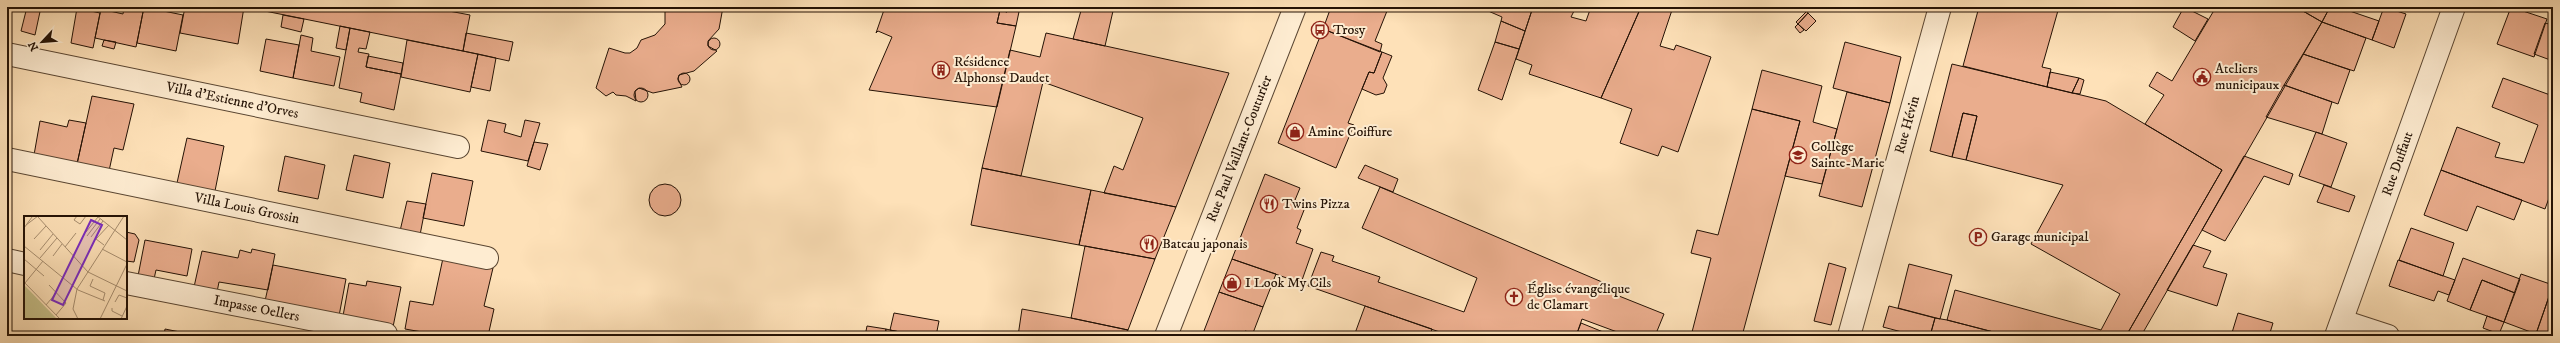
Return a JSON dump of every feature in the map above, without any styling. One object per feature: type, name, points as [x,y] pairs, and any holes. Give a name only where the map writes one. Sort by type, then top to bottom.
[{"type":"street","name":"Rue Paul Vaillant-Couturier","points":[[1166,336],[1295,7]]},
{"type":"street","name":"Rue Hévin","points":[[1849,336],[1940,7]]},
{"type":"street","name":"Rue Duffaut","points":[[2388,336],[2339,329],[2454,7]]},
{"type":"street","name":"Villa d'Estienne d'Orves","points":[[7,54],[458,147]]},
{"type":"street","name":"Villa Louis Grossin","points":[[7,159],[487,258]]},
{"type":"street","points":[[7,260],[24,264]]},
{"type":"street","name":"Impasse Oellers","points":[[127,283],[386,334]]},
{"type":"building","points":[[27,7],[41,7],[35,35],[21,31]]},
{"type":"building","points":[[124,7],[144,7],[136,47],[95,38],[101,9],[123,14]]},
{"type":"building","points":[[144,7],[183,15],[176,51],[137,43]]},
{"type":"building","points":[[185,7],[244,7],[238,44],[180,33]]},
{"type":"building","points":[[245,7],[428,7],[470,15],[463,51]]},
{"type":"building","points":[[665,7],[723,7],[719,29],[708,41],[708,46],[717,51],[694,71],[679,75],[678,79],[682,87],[653,93],[639,88],[635,91],[636,101],[626,96],[616,95],[613,92],[606,96],[596,88],[609,48],[630,53],[637,48],[641,40],[655,35],[665,24]]},
{"type":"building","name":"Résidence Alphonse Daudet","points":[[885,7],[1008,7],[1007,12],[1000,10],[997,23],[1016,26],[997,107],[869,90],[892,37],[878,31],[876,33]]},
{"type":"building","points":[[1008,7],[1020,7],[1016,26],[997,23],[1000,10],[1007,12]]},
{"type":"building","points":[[1082,7],[1113,11],[1105,46],[1073,39]]},
{"type":"building","points":[[1331,7],[1378,7],[1387,11],[1375,41],[1382,44],[1380,52],[1323,29]]},
{"type":"building","points":[[1479,7],[1533,7],[1525,31],[1501,21],[1502,17]]},
{"type":"building","points":[[1533,7],[1562,7],[1574,11],[1571,17],[1586,21],[1591,7],[1641,7],[1601,98],[1529,74],[1532,65],[1516,59]]},
{"type":"building","points":[[1641,7],[1673,7],[1660,46],[1674,50],[1676,45],[1711,57],[1678,152],[1662,146],[1658,156],[1620,143],[1632,109],[1601,98]]},
{"type":"building","points":[[1979,7],[2059,7],[2042,67],[2051,69],[2047,87],[1963,66]]},
{"type":"building","points":[[2184,7],[2208,19],[2195,41],[2173,27]]},
{"type":"building","points":[[2216,7],[2296,7],[2322,22],[2141,336],[2126,336],[2222,170],[2145,124],[2164,95],[2149,86],[2157,72],[2172,81]]},
{"type":"building","points":[[2296,7],[2330,7],[2322,22]]},
{"type":"building","points":[[2330,7],[2338,7],[2379,21],[2372,40],[2322,22]]},
{"type":"building","points":[[2384,7],[2406,14],[2394,48],[2372,40]]},
{"type":"building","points":[[2511,7],[2547,19],[2534,57],[2497,44]]},
{"type":"building","points":[[77,8],[100,13],[93,48],[71,43]]},
{"type":"building","points":[[1807,11],[1808,13],[1798,24],[1796,22]]},
{"type":"building","points":[[1808,13],[1816,21],[1806,31],[1798,24]]},
{"type":"building","points":[[283,15],[304,19],[301,32],[281,27]]},
{"type":"building","points":[[1501,21],[1525,31],[1519,49],[1495,42]]},
{"type":"building","points":[[2322,22],[2366,38],[2354,71],[2303,54]]},
{"type":"building","points":[[2545,23],[2553,25],[2553,61],[2534,54]]},
{"type":"building","points":[[1798,24],[1804,30],[1800,33],[1795,27]]},
{"type":"building","points":[[340,26],[350,28],[346,50],[336,48]]},
{"type":"building","points":[[350,28],[370,32],[366,49],[359,48],[358,52],[369,54],[366,67],[401,74],[394,110],[360,102],[362,93],[339,88]]},
{"type":"building","points":[[1323,29],[1382,52],[1374,73],[1369,72],[1348,123],[1354,125],[1336,168],[1278,143]]},
{"type":"building","points":[[466,33],[513,42],[509,61],[463,51]]},
{"type":"building","points":[[1046,33],[1229,73],[1176,207],[1104,193],[1114,166],[1123,170],[1143,118],[1043,82],[1021,176],[982,168],[1010,50],[1040,57]]},
{"type":"building","points":[[301,35],[313,38],[311,51],[340,57],[334,86],[293,78]]},
{"type":"building","points":[[712,38],[716,38],[720,44],[716,50],[712,50],[708,46],[708,42]]},
{"type":"building","points":[[266,39],[299,45],[293,78],[260,71]]},
{"type":"building","points":[[104,40],[116,42],[114,49],[102,46]]},
{"type":"building","points":[[407,40],[478,54],[470,92],[401,77]]},
{"type":"building","points":[[1495,42],[1519,49],[1502,100],[1478,90]]},
{"type":"building","points":[[1845,42],[1901,57],[1890,103],[1833,88]]},
{"type":"building","points":[[1382,52],[1392,56],[1383,78],[1387,85],[1384,93],[1376,95],[1362,89],[1369,72],[1374,73]]},
{"type":"building","points":[[478,54],[496,58],[490,91],[471,87]]},
{"type":"building","points":[[2303,54],[2350,70],[2338,104],[2284,85]]},
{"type":"building","points":[[368,56],[403,63],[401,74],[366,67]]},
{"type":"building","points":[[1952,64],[2106,101],[2222,170],[2126,336],[2009,336],[1947,320],[1955,290],[2101,330],[2120,294],[2031,244],[2063,185],[1966,160],[1977,116],[1963,113],[1952,157],[1930,151]]},
{"type":"building","points":[[1762,70],[1822,86],[1813,122],[1837,129],[1822,184],[1785,176],[1800,121],[1752,109]]},
{"type":"building","points":[[2050,72],[2079,78],[2072,93],[2047,87]]},
{"type":"building","points":[[682,73],[686,73],[690,79],[686,85],[682,85],[678,81],[678,77]]},
{"type":"building","points":[[2079,78],[2084,80],[2080,94],[2072,93]]},
{"type":"building","points":[[2503,78],[2553,96],[2553,187],[2545,209],[2441,170],[2457,127],[2500,143],[2495,157],[2524,163],[2538,125],[2492,107]]},
{"type":"building","points":[[2284,85],[2332,102],[2322,134],[2266,117]]},
{"type":"building","points":[[641,88],[646,90],[648,95],[646,100],[641,102],[636,100],[634,95],[636,90]]},
{"type":"building","points":[[1847,92],[1890,103],[1862,207],[1819,196]]},
{"type":"building","points":[[92,96],[134,104],[123,150],[114,148],[109,171],[77,164]]},
{"type":"building","points":[[1752,109],[1800,121],[1742,336],[1691,336],[1711,258],[1691,253],[1697,230],[1718,235]]},
{"type":"building","points":[[1963,113],[1977,116],[1966,160],[1952,157]]},
{"type":"building","points":[[69,120],[86,123],[77,164],[34,155],[40,121],[67,127]]},
{"type":"building","points":[[488,120],[506,124],[504,132],[521,137],[525,120],[540,123],[528,161],[481,151]]},
{"type":"building","points":[[2316,132],[2347,143],[2331,187],[2299,176]]},
{"type":"building","points":[[187,138],[224,146],[215,191],[177,183]]},
{"type":"building","points":[[534,142],[548,144],[540,170],[527,166]]},
{"type":"building","points":[[354,155],[390,163],[383,198],[346,190]]},
{"type":"building","points":[[285,156],[325,165],[318,199],[278,191]]},
{"type":"building","points":[[2244,156],[2293,174],[2289,185],[2264,176],[2225,241],[2202,230]]},
{"type":"building","points":[[1365,165],[1398,179],[1393,192],[1358,178]]},
{"type":"building","points":[[982,168],[1091,190],[1079,245],[971,225]]},
{"type":"building","points":[[2441,170],[2522,200],[2514,220],[2477,206],[2467,231],[2424,215]]},
{"type":"building","points":[[432,173],[473,181],[464,226],[423,218]]},
{"type":"building","points":[[1265,174],[1300,188],[1295,200],[1306,205],[1297,228],[1301,230],[1296,243],[1313,249],[1301,283],[1232,259]]},
{"type":"building","points":[[662,184],[668,184],[678,191],[681,200],[680,206],[674,213],[668,216],[662,216],[652,209],[649,203],[649,197],[656,187]]},
{"type":"building","points":[[2324,185],[2355,196],[2349,212],[2317,202]]},
{"type":"building","points":[[1380,187],[1602,282],[1599,288],[1664,314],[1655,336],[1628,336],[1582,319],[1576,336],[1451,336],[1308,286],[1321,252],[1334,256],[1332,261],[1380,277],[1378,282],[1464,312],[1477,278],[1362,228]]},
{"type":"building","points":[[1091,190],[1176,207],[1155,259],[1079,245]]},
{"type":"building","points":[[407,201],[426,204],[420,235],[400,231]]},
{"type":"building","points":[[2411,228],[2454,243],[2443,276],[2399,260]]},
{"type":"building","points":[[127,232],[135,234],[139,240],[134,262],[127,261]]},
{"type":"building","points":[[145,240],[192,249],[187,276],[156,270],[154,279],[138,276]]},
{"type":"building","points":[[2193,245],[2211,251],[2203,267],[2227,274],[2217,306],[2167,290]]},
{"type":"building","points":[[1085,246],[1155,259],[1128,330],[1071,318]]},
{"type":"building","points":[[252,249],[275,254],[268,290],[219,282],[217,292],[194,287],[202,251],[238,258],[240,250],[251,253]]},
{"type":"building","points":[[443,258],[493,268],[484,306],[494,309],[488,336],[445,336],[405,329],[410,301],[433,305]]},
{"type":"building","points":[[2463,258],[2520,279],[2515,293],[2482,280],[2470,310],[2447,301]]},
{"type":"building","points":[[1232,259],[1276,274],[1263,307],[1219,292]]},
{"type":"building","points":[[2398,260],[2455,280],[2449,295],[2438,291],[2434,301],[2389,286]]},
{"type":"building","points":[[1829,263],[1846,268],[1831,325],[1814,321]]},
{"type":"building","points":[[1909,264],[1952,275],[1940,319],[1898,308]]},
{"type":"building","points":[[273,265],[346,279],[339,316],[265,301]]},
{"type":"building","points":[[2521,274],[2553,285],[2536,334],[2504,322]]},
{"type":"building","points":[[2482,280],[2515,293],[2504,322],[2470,310]]},
{"type":"building","points":[[367,281],[401,287],[393,327],[343,316],[349,283],[366,286]]},
{"type":"building","points":[[2553,285],[2553,336],[2543,336],[2536,334]]},
{"type":"building","points":[[1219,292],[1263,307],[1253,333],[1245,331],[1243,336],[1202,336]]},
{"type":"building","points":[[1365,306],[1432,329],[1430,336],[1354,336]]},
{"type":"building","points":[[1889,306],[1935,318],[1930,336],[1917,336],[1883,327]]},
{"type":"building","points":[[1022,309],[1128,330],[1125,336],[1018,336]]},
{"type":"building","points":[[894,313],[939,321],[936,336],[920,336],[890,330]]},
{"type":"building","points":[[2238,313],[2273,323],[2269,336],[2231,336]]},
{"type":"building","points":[[2487,316],[2504,322],[2499,334],[2483,328]]},
{"type":"building","points":[[1935,318],[1947,320],[2009,336],[1930,336]]},
{"type":"building","points":[[1581,323],[1613,336],[1576,336]]},
{"type":"building","points":[[867,326],[886,329],[885,336],[865,336]]},
{"type":"building","points":[[165,329],[180,332],[180,336],[164,336]]},
{"type":"building","points":[[886,329],[890,330],[920,336],[885,336]]},
{"type":"place","name":"Trosy","points":[[1320,30]]},
{"type":"place","name":"Résidence Alphonse Daudet","points":[[941,70]]},
{"type":"place","name":"Ateliers municipaux","points":[[2202,77]]},
{"type":"place","name":"Amine Coiffure","points":[[1295,132]]},
{"type":"place","name":"Collège Sainte-Marie","points":[[1798,155]]},
{"type":"place","name":"Twins Pizza","points":[[1269,204]]},
{"type":"place","name":"Garage municipal","points":[[1978,237]]},
{"type":"place","name":"Bateau japonais","points":[[1149,244]]},
{"type":"place","name":"I Look My Cils","points":[[1232,283]]},
{"type":"place","name":"Église évangélique de Clamart","points":[[1514,297]]}]
